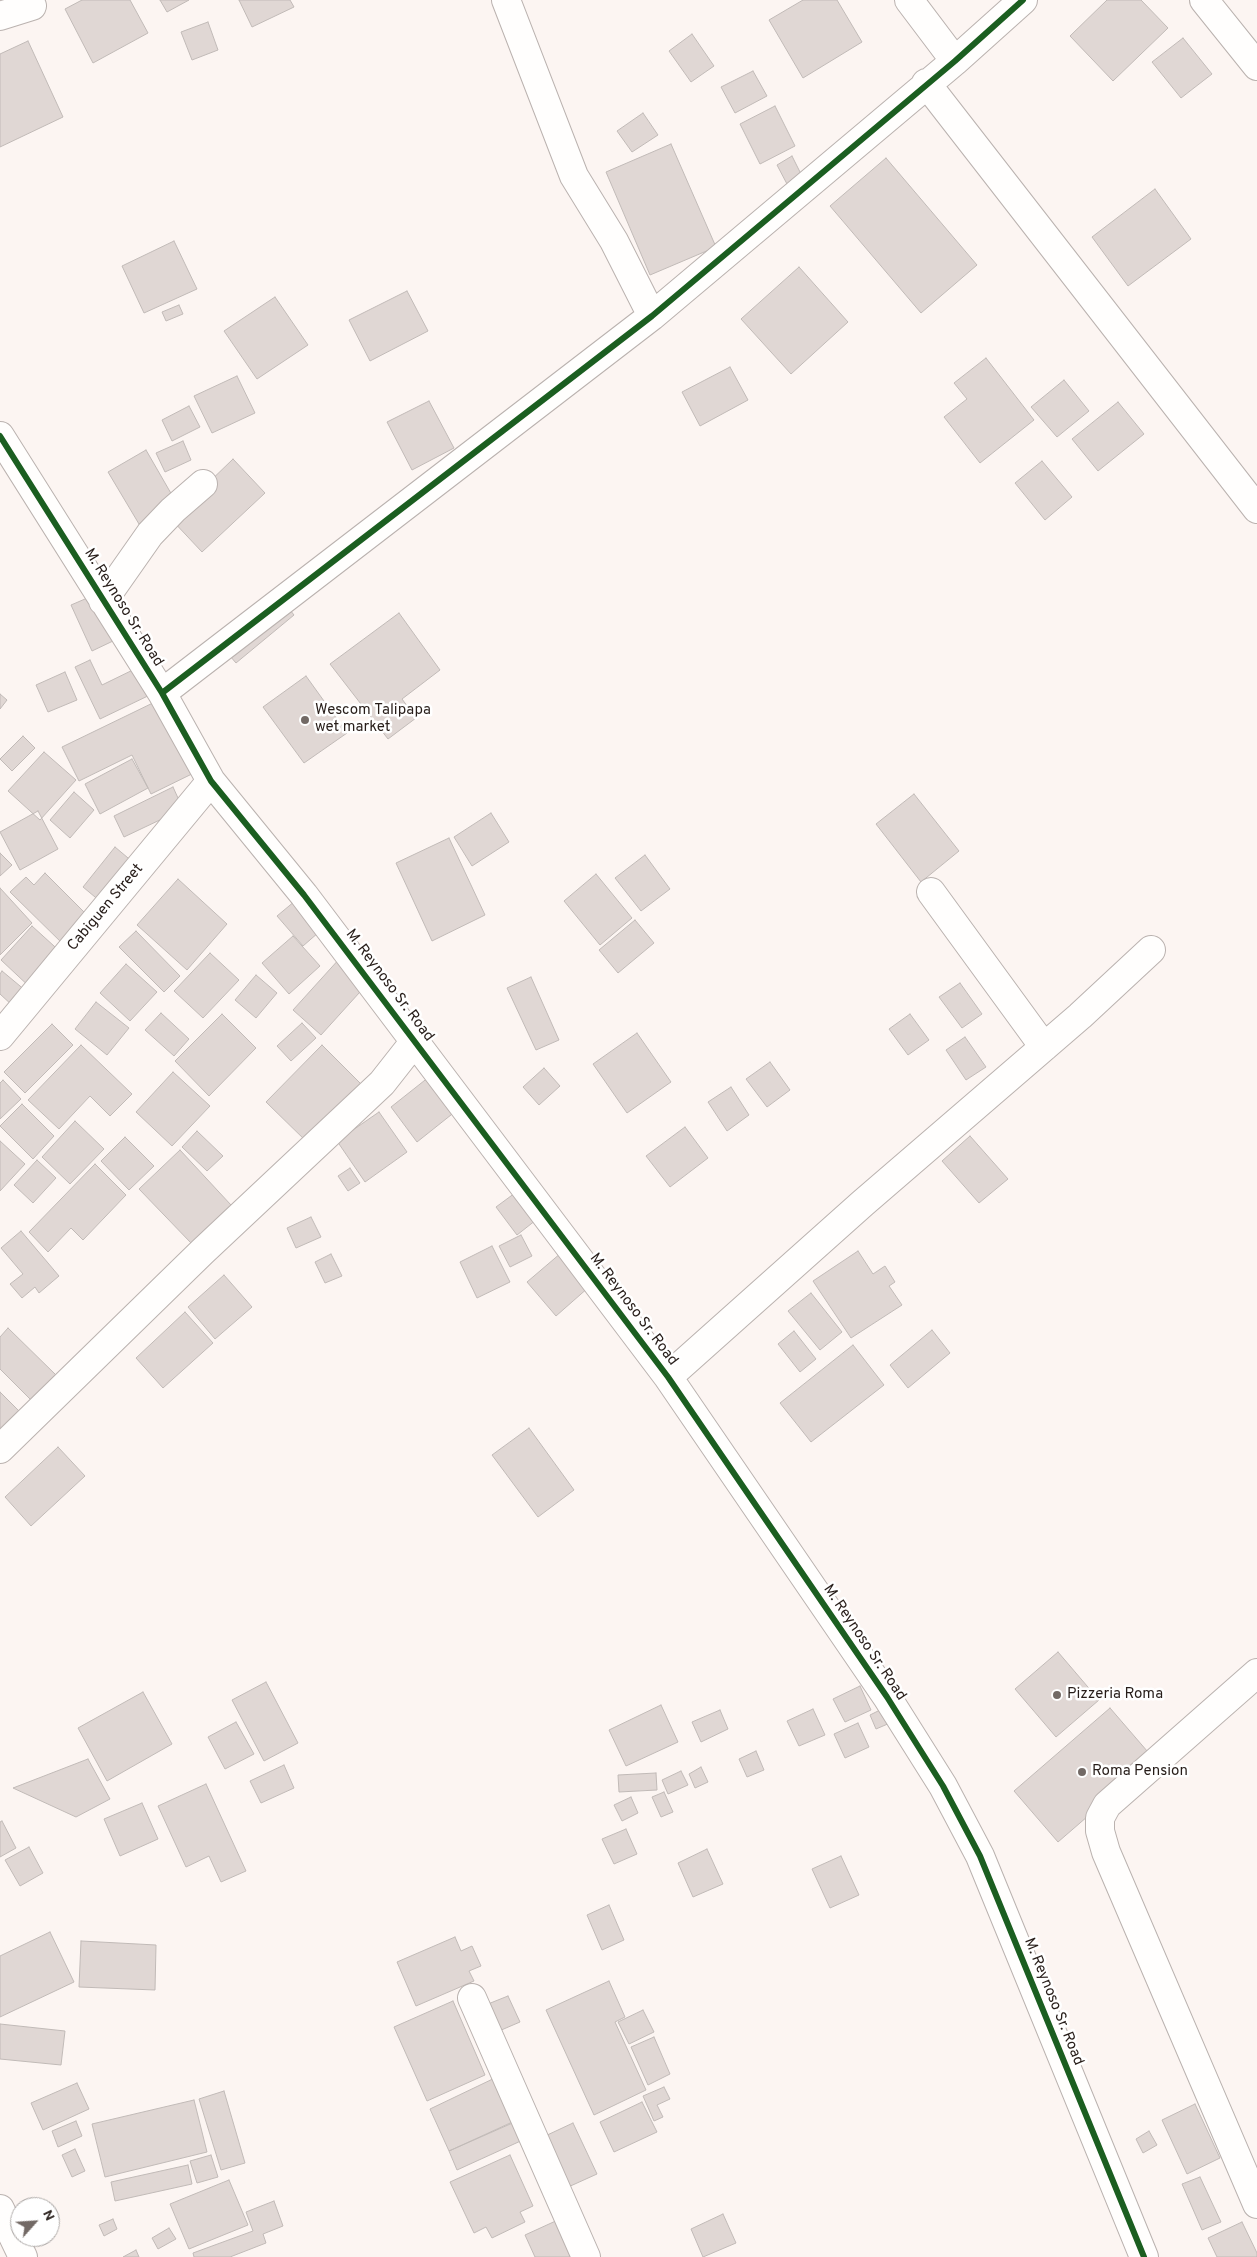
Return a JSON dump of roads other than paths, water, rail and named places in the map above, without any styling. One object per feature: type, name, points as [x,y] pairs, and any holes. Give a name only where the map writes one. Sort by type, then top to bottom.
[{"type":"street","points":[[506,0],[574,176],[614,241],[652,316]]},
{"type":"street","points":[[909,0],[955,61]]},
{"type":"street","points":[[162,693],[652,316],[926,83],[955,61],[1023,0]]},
{"type":"street","points":[[1204,0],[1257,66]]},
{"type":"street","points":[[0,16],[32,6]]},
{"type":"street","points":[[926,83],[1257,510]]},
{"type":"street","name":"M. Reynoso Sr. Road","points":[[3,447],[162,693],[211,781],[304,895],[416,1041],[668,1377],[887,1697],[943,1786],[980,1856],[1144,2257]]},
{"type":"street","points":[[103,601],[150,534],[172,510],[203,484]]},
{"type":"street","name":"Cabiguen Street","points":[[0,1036],[211,781]]},
{"type":"street","points":[[931,892],[1044,1047]]},
{"type":"street","points":[[668,1377],[863,1204],[1080,1016],[1151,950]]},
{"type":"street","points":[[0,1449],[202,1252],[382,1082],[416,1041]]},
{"type":"street","points":[[1257,1673],[1107,1805],[1100,1818],[1100,1831],[1106,1852],[1257,2204]]},
{"type":"street","points":[[472,1998],[586,2257]]},
{"type":"street","points":[[0,2209],[23,2257]]},
{"type":"place","name":"Wescom Talipapa wet market","points":[[305,720]]},
{"type":"place","name":"Pizzeria Roma","points":[[1057,1695]]},
{"type":"place","name":"Roma Pension","points":[[1082,1772]]}]
